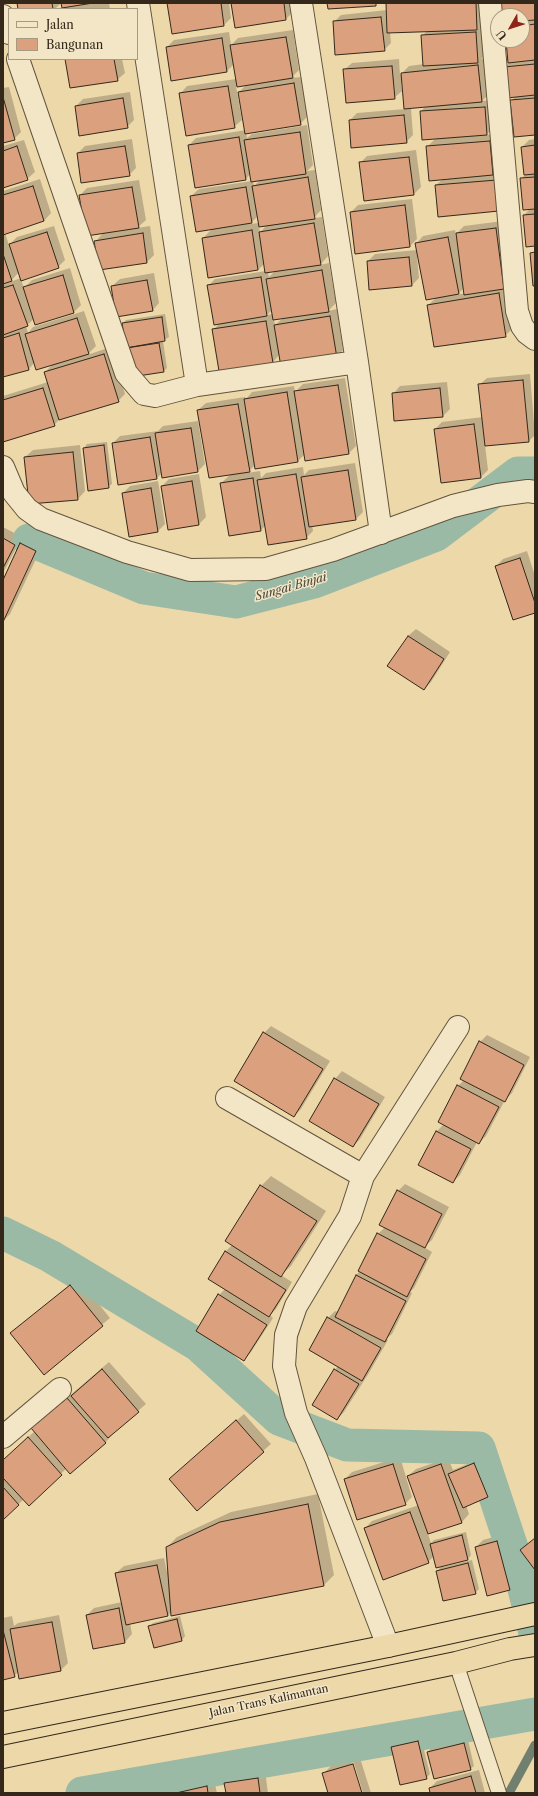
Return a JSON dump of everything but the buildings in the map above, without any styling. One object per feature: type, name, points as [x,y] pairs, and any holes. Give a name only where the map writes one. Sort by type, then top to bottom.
[{"type":"highway","points":[[3,1723],[388,1646],[535,1614]]},
{"type":"highway","name":"Jalan Trans Kalimantan","points":[[3,1757],[456,1663],[510,1649],[535,1645]]},
{"type":"street","points":[[138,3],[197,385]]},
{"type":"street","points":[[301,3],[357,362],[381,533]]},
{"type":"street","points":[[490,3],[517,311],[522,326],[527,333],[535,339]]},
{"type":"street","points":[[3,16],[8,30]]},
{"type":"street","points":[[18,60],[126,373],[144,394],[155,396],[197,385],[357,362]]},
{"type":"street","points":[[3,467],[14,493],[27,509],[41,519],[127,552],[190,570],[266,569],[333,550],[452,506],[498,495],[528,491],[535,492]]},
{"type":"street","points":[[388,1646],[316,1458],[296,1413],[284,1366],[286,1334],[296,1306],[350,1216],[363,1176],[458,1027]]},
{"type":"street","points":[[227,1098],[363,1176]]},
{"type":"street","points":[[3,1437],[60,1389]]},
{"type":"lane","points":[[456,1663],[499,1793]]},
{"type":"waterway","name":"Sungai Binjai","points":[[29,540],[144,588],[236,602],[314,582],[436,535],[518,473],[535,473]]},
{"type":"waterway","points":[[3,1233],[50,1256],[198,1345],[279,1419],[347,1445],[479,1448],[519,1569],[535,1633]]},
{"type":"waterway","points":[[82,1793],[535,1714]]},
{"type":"waterway","points":[[509,1793],[535,1745]]}]
